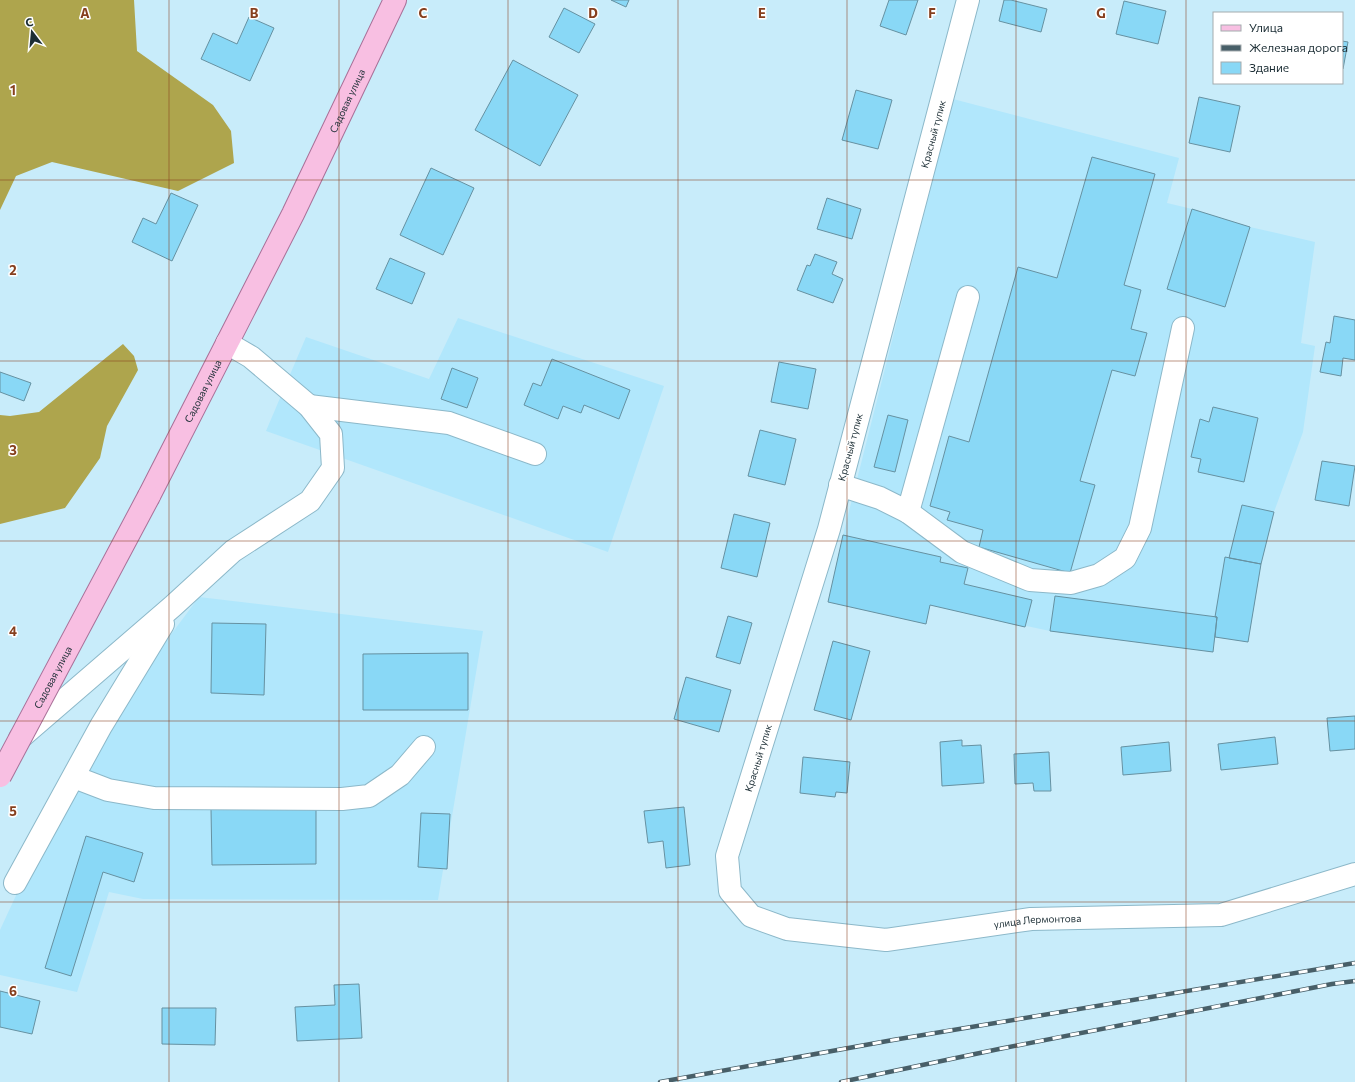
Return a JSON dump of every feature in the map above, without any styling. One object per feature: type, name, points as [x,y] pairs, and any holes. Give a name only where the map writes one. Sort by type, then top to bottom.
[{"type":"main road","name":"Садовая улица","points":[[0,776],[149,496],[293,214],[395,0]]},
{"type":"street","name":"Красный тупик","points":[[730,891],[727,856],[829,529],[968,0]]},
{"type":"street","points":[[908,512],[968,297]]},
{"type":"street","points":[[840,485],[880,498],[908,512],[962,552],[1030,580],[1071,583],[1099,576],[1125,558],[1140,528],[1183,328]]},
{"type":"street","points":[[0,756],[173,606],[233,551],[310,501],[333,468],[331,434],[309,406],[251,357],[227,343]]},
{"type":"street","points":[[309,406],[449,422],[535,454]]},
{"type":"street","points":[[15,883],[101,726],[173,606]]},
{"type":"street","points":[[74,776],[108,790],[154,798],[342,799],[369,796],[400,775],[424,747]]},
{"type":"street","name":"улица Лермонтова","points":[[730,891],[751,916],[787,929],[886,940],[1031,919],[1221,915],[1355,874]]},
{"type":"shaded area","points":[[0,0],[134,0],[137,51],[213,105],[231,131],[234,163],[178,191],[52,162],[16,176],[0,210]]},
{"type":"shaded area","points":[[953,99],[1179,158],[1167,203],[1250,227],[1315,242],[1301,343],[1315,346],[1303,432],[1274,512],[1261,564],[1248,642],[1215,637],[1213,652],[1050,631],[930,605],[926,624],[828,602],[843,535]]},
{"type":"shaded area","points":[[458,318],[664,386],[608,552],[266,431],[306,337],[429,379]]},
{"type":"shaded area","points":[[123,344],[134,356],[138,370],[107,426],[100,458],[65,508],[0,524],[0,415],[10,416],[39,412]]},
{"type":"shaded area","points":[[199,597],[483,631],[438,900],[143,899],[109,892],[77,992],[0,975],[0,930],[81,755]]},
{"type":"building","points":[[611,0],[629,0],[626,7]]},
{"type":"building","points":[[889,0],[918,0],[906,35],[880,26]]},
{"type":"building","points":[[1004,0],[1011,0],[1047,9],[1041,32],[999,21]]},
{"type":"building","points":[[1124,1],[1166,11],[1158,44],[1116,34]]},
{"type":"building","points":[[564,8],[595,24],[579,53],[549,37]]},
{"type":"building","points":[[249,17],[274,28],[250,81],[201,59],[213,33],[237,44]]},
{"type":"building","points":[[1343,41],[1348,42],[1343,69]]},
{"type":"building","points":[[513,60],[578,95],[540,166],[475,130]]},
{"type":"building","points":[[856,90],[892,100],[878,149],[842,140]]},
{"type":"building","points":[[1199,97],[1240,106],[1230,152],[1189,143]]},
{"type":"building","points":[[1092,157],[1155,174],[1124,285],[1141,290],[1131,329],[1147,333],[1135,376],[1112,370],[1080,481],[1095,485],[1070,573],[979,547],[983,530],[947,520],[950,512],[930,506],[949,436],[969,442],[1018,267],[1057,278]]},
{"type":"building","points":[[431,168],[474,188],[443,255],[400,235]]},
{"type":"building","points":[[171,193],[198,205],[172,261],[132,242],[143,218],[156,224]]},
{"type":"building","points":[[827,198],[861,209],[852,239],[817,229]]},
{"type":"building","points":[[1192,209],[1250,227],[1225,307],[1167,289]]},
{"type":"building","points":[[815,254],[837,262],[832,274],[843,279],[833,303],[797,290],[807,265],[810,266]]},
{"type":"building","points":[[390,258],[425,273],[412,304],[376,289]]},
{"type":"building","points":[[1334,316],[1355,320],[1355,360],[1343,358],[1341,376],[1320,372],[1326,342],[1330,343]]},
{"type":"building","points":[[552,359],[630,390],[619,419],[584,405],[581,413],[563,406],[558,419],[524,405],[533,383],[541,386]]},
{"type":"building","points":[[779,362],[816,369],[808,409],[771,402]]},
{"type":"building","points":[[452,368],[478,378],[467,408],[441,399]]},
{"type":"building","points":[[0,372],[31,383],[24,401],[0,392]]},
{"type":"building","points":[[1213,407],[1258,418],[1244,482],[1198,472],[1201,459],[1191,457],[1200,419],[1209,422]]},
{"type":"building","points":[[888,415],[908,420],[895,472],[874,467]]},
{"type":"building","points":[[760,430],[796,439],[785,485],[748,476]]},
{"type":"building","points":[[1322,461],[1355,466],[1349,506],[1315,500]]},
{"type":"building","points":[[1242,505],[1274,512],[1261,564],[1229,558]]},
{"type":"building","points":[[734,514],[770,523],[757,577],[721,568]]},
{"type":"building","points":[[843,535],[941,557],[940,562],[968,568],[964,584],[1032,600],[1025,627],[930,605],[926,624],[828,602]]},
{"type":"building","points":[[1225,557],[1261,564],[1248,642],[1215,637],[1217,617],[1215,617]]},
{"type":"building","points":[[1055,596],[1217,617],[1213,652],[1050,631]]},
{"type":"building","points":[[728,616],[752,623],[740,664],[716,657]]},
{"type":"building","points":[[212,623],[266,624],[264,695],[211,693]]},
{"type":"building","points":[[833,641],[870,651],[851,720],[814,710]]},
{"type":"building","points":[[468,653],[468,710],[363,710],[363,654]]},
{"type":"building","points":[[686,677],[731,690],[719,732],[674,719]]},
{"type":"building","points":[[1355,716],[1355,749],[1330,751],[1327,718]]},
{"type":"building","points":[[1275,737],[1278,764],[1221,770],[1218,744]]},
{"type":"building","points":[[962,740],[962,746],[981,745],[984,783],[942,786],[940,742]]},
{"type":"building","points":[[1169,742],[1171,771],[1123,775],[1121,747]]},
{"type":"building","points":[[1049,752],[1051,791],[1034,791],[1033,783],[1015,784],[1014,754]]},
{"type":"building","points":[[803,757],[850,762],[847,793],[836,792],[835,797],[800,793]]},
{"type":"building","points":[[684,807],[690,865],[666,868],[663,841],[648,843],[644,811]]},
{"type":"building","points":[[316,808],[316,864],[212,865],[211,809]]},
{"type":"building","points":[[421,813],[450,814],[447,869],[418,867]]},
{"type":"building","points":[[86,836],[143,853],[134,882],[103,872],[71,976],[45,968]]},
{"type":"building","points":[[359,984],[362,1038],[297,1041],[295,1007],[335,1005],[334,985]]},
{"type":"building","points":[[0,991],[40,1001],[32,1034],[0,1027]]},
{"type":"building","points":[[162,1008],[216,1008],[215,1045],[162,1044]]},
{"type":"railway","points":[[660,1082],[893,1040],[1355,963]]},
{"type":"railway","points":[[841,1082],[999,1049],[1332,984],[1355,981]]}]
